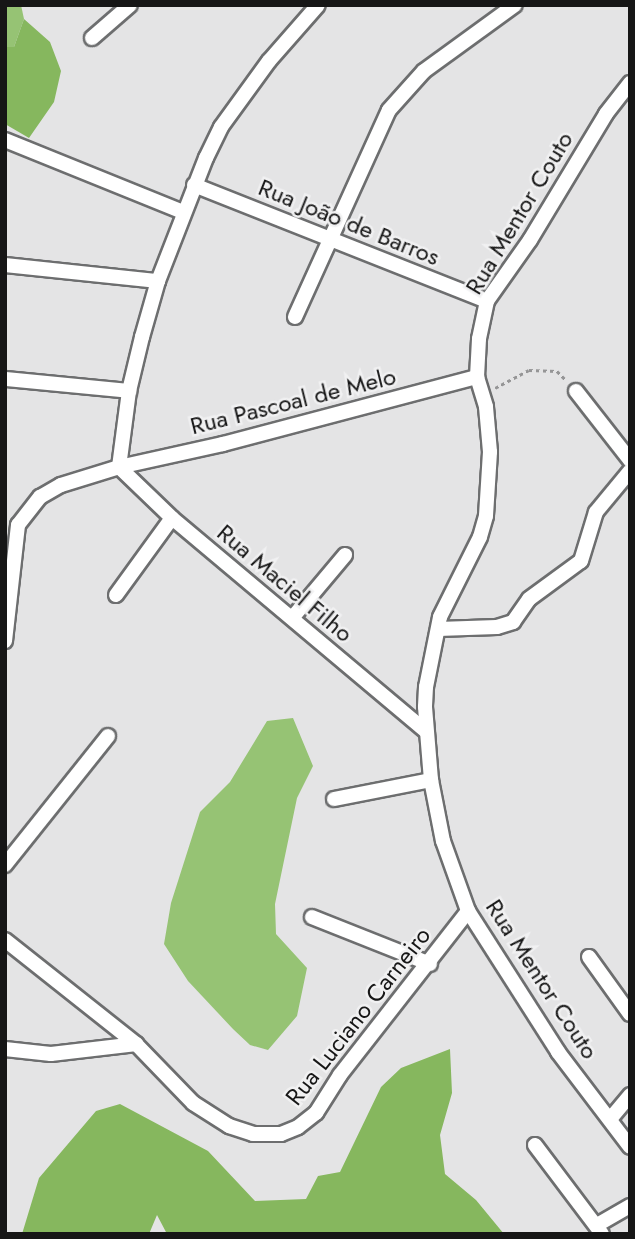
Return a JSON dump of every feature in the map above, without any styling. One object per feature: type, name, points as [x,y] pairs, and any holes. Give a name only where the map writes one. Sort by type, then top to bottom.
[{"type":"street","points":[[92,38],[130,5]]},
{"type":"street","points":[[119,467],[129,391],[158,281],[194,185],[221,127],[269,61],[318,5]]},
{"type":"street","points":[[295,317],[377,132],[400,95],[424,71],[515,5]]},
{"type":"street","name":"Rua Mentor Couto","points":[[630,83],[606,114],[530,240],[487,301],[479,339],[477,377],[486,407],[490,452],[486,516],[480,537],[440,617],[426,687],[426,731],[431,780],[443,841],[468,911],[558,1052],[611,1118],[630,1147]]},
{"type":"street","points":[[5,140],[183,212]]},
{"type":"street","name":"Rua João de Barros","points":[[194,185],[487,301]]},
{"type":"street","points":[[5,265],[158,281]]},
{"type":"street","name":"Rua Pascoal de Melo","points":[[11,522],[40,497],[61,485],[119,467],[223,444],[477,377]]},
{"type":"street","points":[[5,379],[129,391]]},
{"type":"street","points":[[576,391],[630,460]]},
{"type":"street","name":"Rua Maciel Filho","points":[[119,467],[172,519],[293,617],[426,731]]},
{"type":"street","points":[[438,629],[497,627],[513,622],[529,599],[581,561],[596,512],[630,471]]},
{"type":"street","points":[[116,595],[172,519]]},
{"type":"street","points":[[5,641],[11,522]]},
{"type":"street","points":[[293,617],[345,555]]},
{"type":"street","points":[[5,865],[108,736]]},
{"type":"street","points":[[334,799],[431,780]]},
{"type":"street","name":"Rua Luciano Carneiro","points":[[5,940],[136,1044],[192,1103],[229,1126],[253,1134],[281,1134],[298,1127],[316,1113],[340,1075],[430,964],[468,911]]},
{"type":"street","points":[[312,917],[430,964]]},
{"type":"street","points":[[589,957],[630,1014]]},
{"type":"street","points":[[5,1049],[51,1054],[136,1044]]},
{"type":"street","points":[[611,1118],[630,1095]]},
{"type":"street","points":[[535,1145],[600,1230],[630,1206]]},
{"type":"path","points":[[486,407],[492,390],[529,370],[557,371],[576,391]]},
{"type":"green space","points":[[5,5],[21,5],[24,19],[14,47],[5,47]]},
{"type":"green space","points":[[24,19],[50,42],[61,71],[54,102],[29,138],[5,124],[5,47],[14,47]]},
{"type":"green space","points":[[293,718],[313,766],[297,798],[275,904],[276,934],[307,968],[297,1016],[268,1050],[250,1045],[233,1029],[188,981],[164,944],[171,903],[200,812],[230,782],[267,721]]},
{"type":"green space","points":[[450,1049],[452,1093],[440,1135],[445,1174],[476,1200],[504,1234],[167,1234],[157,1215],[149,1234],[22,1234],[39,1178],[96,1111],[120,1104],[208,1151],[255,1201],[306,1199],[318,1176],[340,1172],[381,1087],[401,1068]]}]
